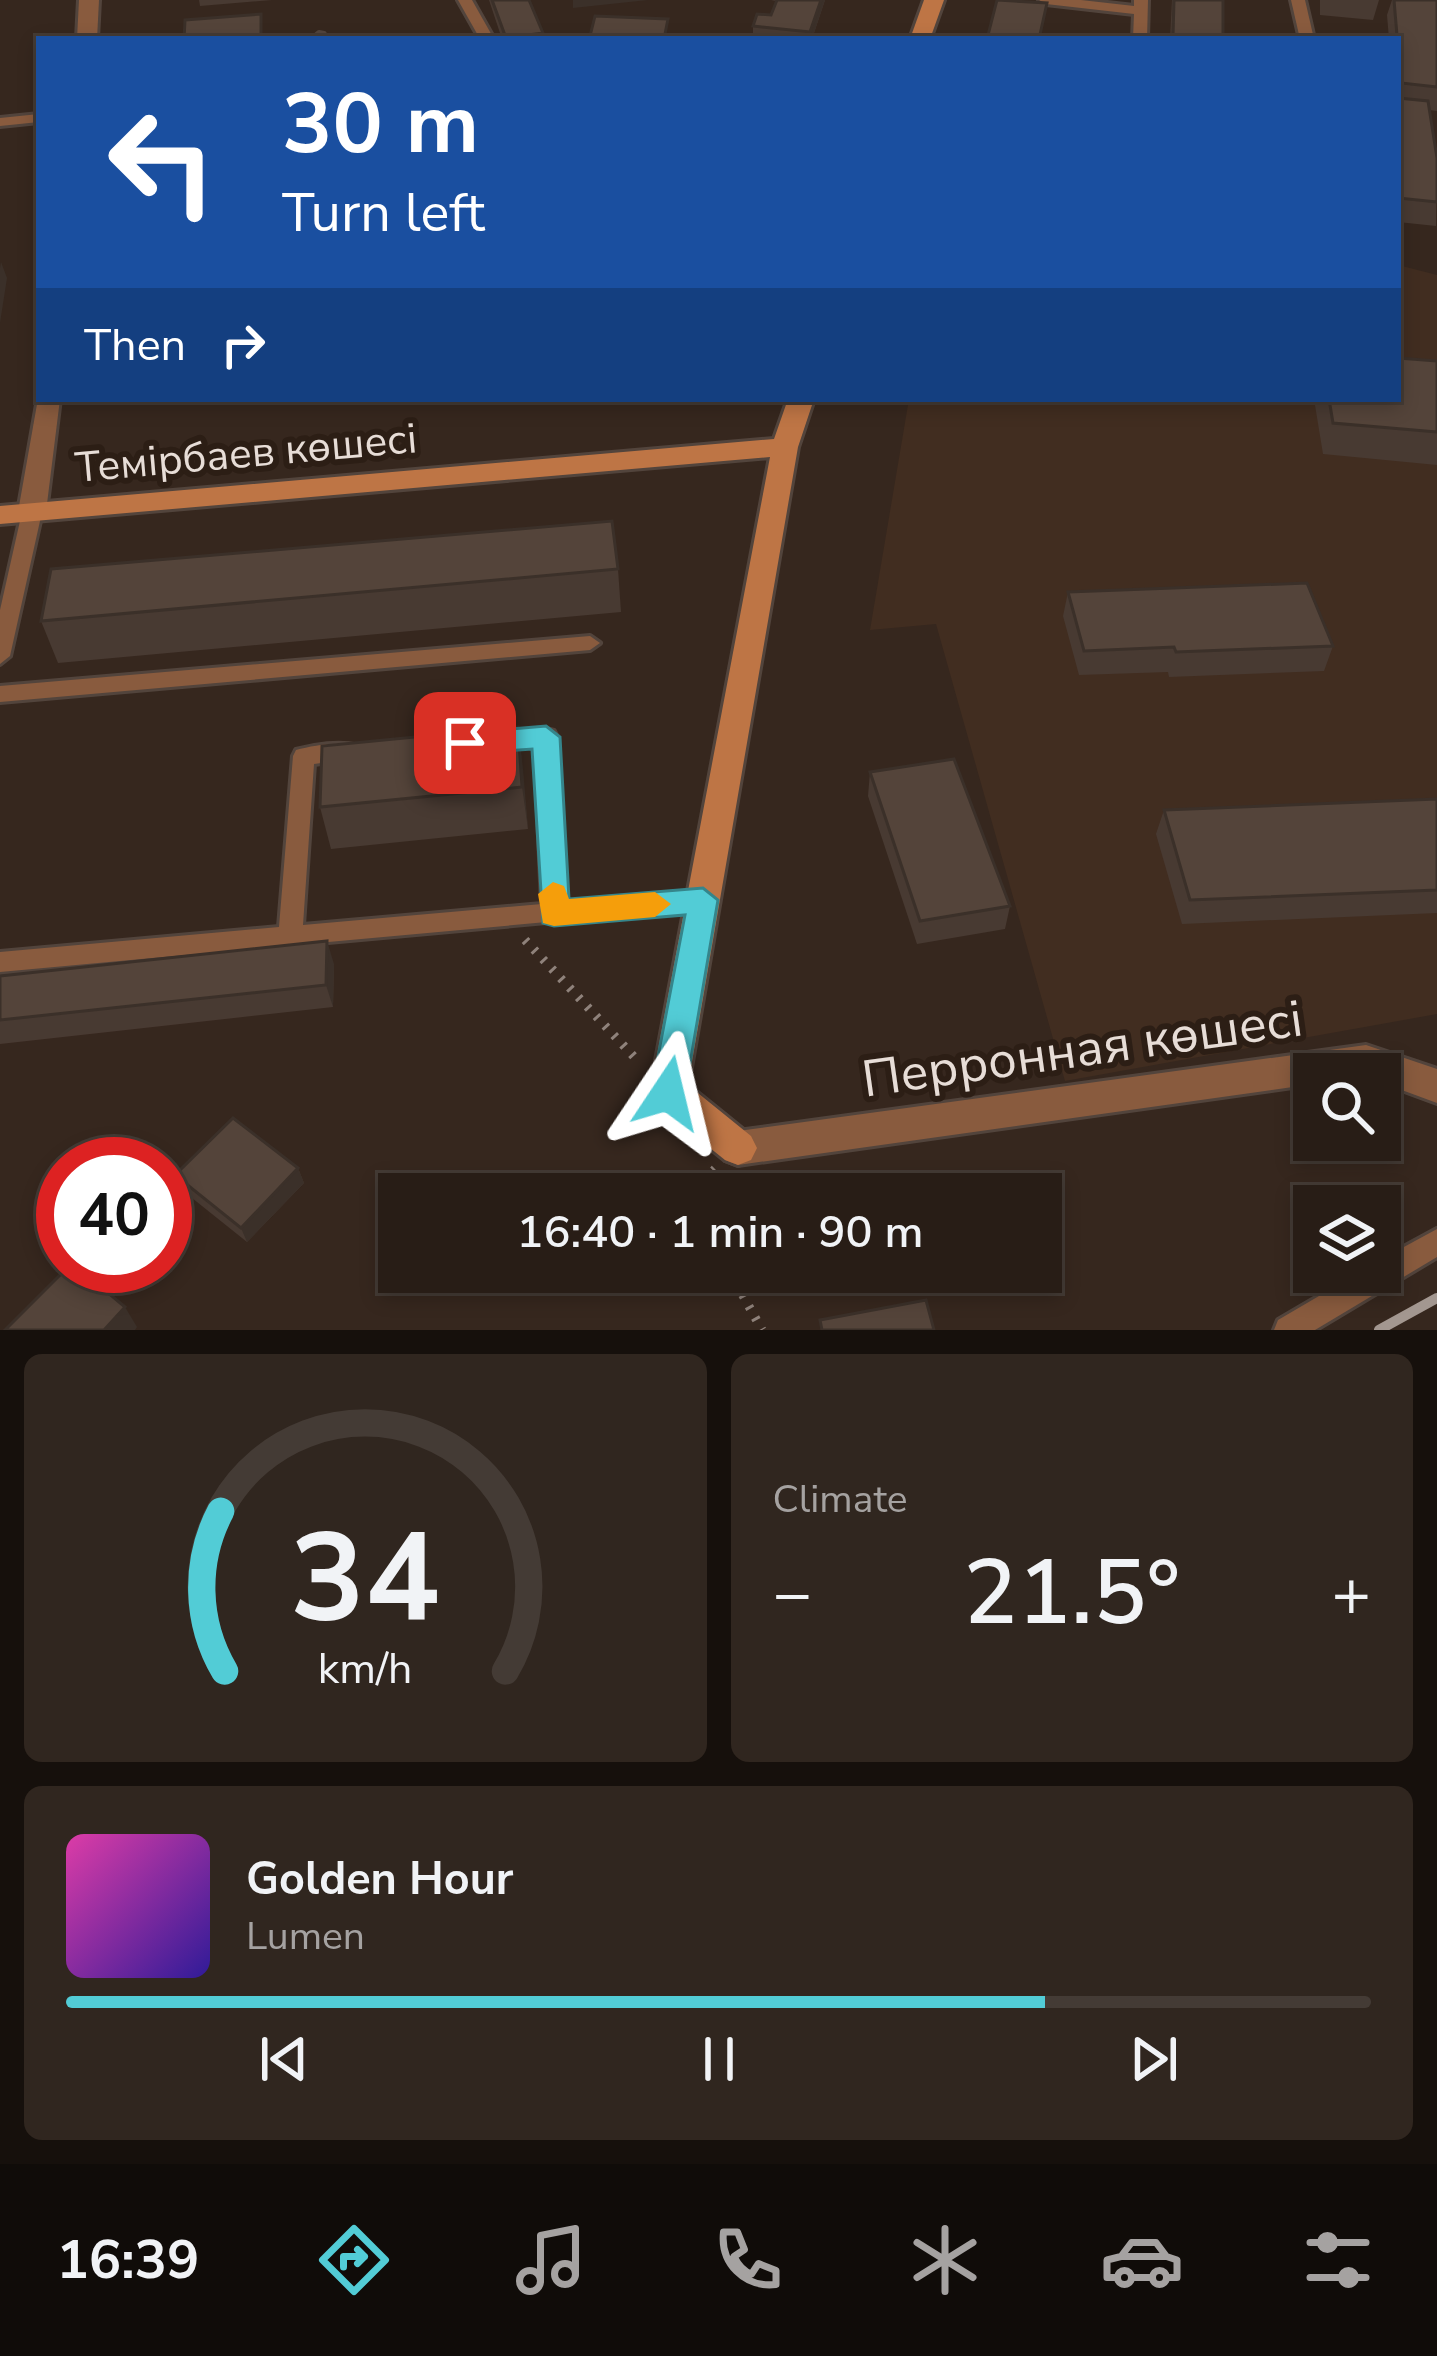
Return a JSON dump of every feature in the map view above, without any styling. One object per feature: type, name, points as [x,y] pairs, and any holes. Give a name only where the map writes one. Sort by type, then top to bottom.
[{"type":"street","points":[[87,36],[89,0]]},
{"type":"street","points":[[921,36],[934,0]]},
{"type":"street","points":[[32,512],[46,402]]},
{"type":"street","points":[[668,1093],[785,447],[800,402]]},
{"type":"street","name":"Темірбаев көшесі","points":[[0,515],[785,447]]},
{"type":"street","name":"Перронная көшесі","points":[[668,1093],[738,1148],[1366,1061],[1437,1086]]},
{"type":"lane","points":[[465,0],[485,36]]},
{"type":"lane","points":[[1046,0],[1141,6],[1140,36]]},
{"type":"lane","points":[[1298,0],[1306,36]]},
{"type":"lane","points":[[0,122],[36,118]]},
{"type":"lane","points":[[0,656],[32,512]]},
{"type":"lane","points":[[0,694],[590,643]]},
{"type":"lane","points":[[480,742],[546,737],[554,914]]},
{"type":"lane","points":[[290,936],[304,756],[370,751]]},
{"type":"lane","points":[[0,962],[703,900]]},
{"type":"lane","points":[[1288,1330],[1437,1242]]},
{"type":"path","points":[[504,918],[668,1093]]},
{"type":"path","points":[[742,1293],[762,1330]]},
{"type":"shaded area","points":[[1401,266],[1437,275],[1437,1014],[1065,1081],[936,624],[870,630],[908,402],[1401,402]]},
{"type":"building","points":[[492,0],[529,0],[543,33],[505,36]]},
{"type":"building","points":[[777,0],[821,0],[810,32],[753,26],[757,14],[771,15]]},
{"type":"building","points":[[997,0],[1047,3],[1040,36],[988,36]]},
{"type":"building","points":[[1174,0],[1223,0],[1223,36],[1173,35]]},
{"type":"building","points":[[1394,0],[1437,0],[1437,87],[1401,83],[1401,36],[1397,36]]},
{"type":"building","points":[[261,14],[261,36],[184,36],[185,20]]},
{"type":"building","points":[[595,16],[668,19],[665,36],[590,36]]},
{"type":"building","points":[[1401,98],[1428,101],[1437,158],[1437,202],[1401,198]]},
{"type":"building","points":[[1401,358],[1437,361],[1437,432],[1333,423],[1330,402],[1401,402]]},
{"type":"building","points":[[612,521],[618,569],[41,621],[51,569]]},
{"type":"building","points":[[1307,583],[1333,646],[1084,651],[1068,592]]},
{"type":"building","points":[[518,727],[522,787],[320,807],[322,746]]},
{"type":"building","points":[[954,759],[1010,906],[920,921],[870,772]]},
{"type":"building","points":[[1437,799],[1437,890],[1190,900],[1164,810]]},
{"type":"building","points":[[327,941],[326,985],[0,1020],[0,976]]},
{"type":"building","points":[[233,1118],[298,1168],[241,1228],[192,1189],[192,1158]]},
{"type":"building","points":[[42,1293],[108,1293],[125,1307],[104,1330],[5,1330]]},
{"type":"building","points":[[926,1300],[934,1330],[822,1330],[820,1320]]},
{"type":"railway","points":[[1379,1330],[1437,1298]]},
{"type":"slow traffic","points":[[553,894],[554,914],[655,904]]},
{"type":"route","points":[[465,743],[546,737],[554,914],[703,900],[668,1093]]}]
